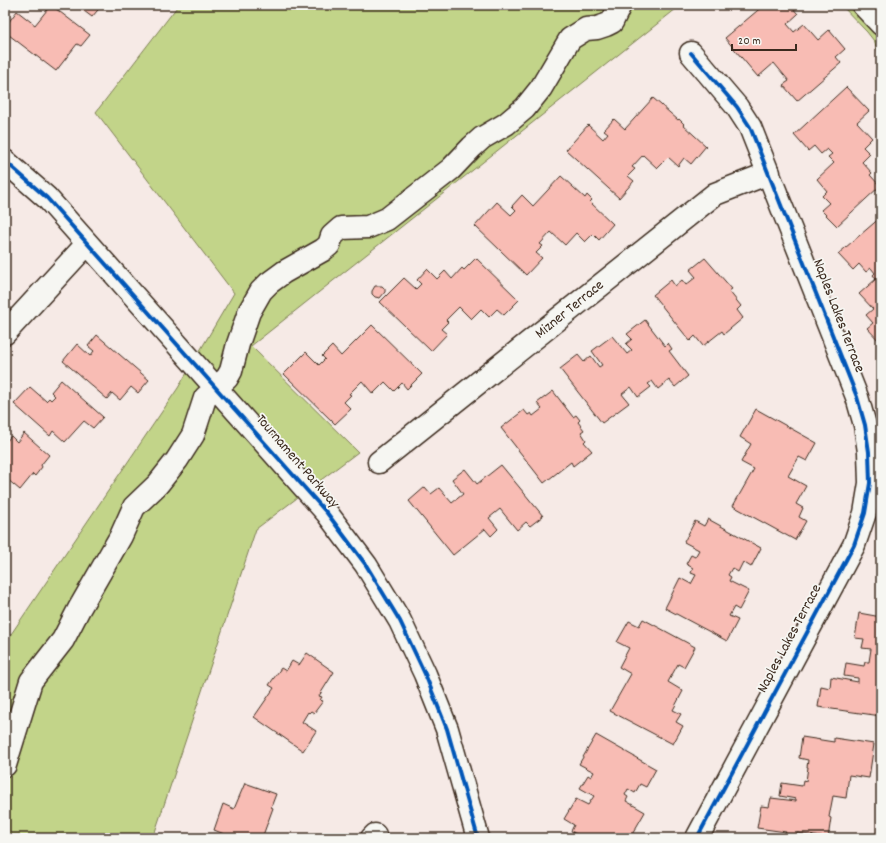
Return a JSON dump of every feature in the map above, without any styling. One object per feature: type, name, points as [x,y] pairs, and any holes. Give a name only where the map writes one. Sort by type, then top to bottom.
[{"type":"street","points":[[5,765],[30,681],[63,640],[121,536],[134,507],[158,484],[185,448],[193,435],[205,398],[227,378],[231,371],[249,312],[261,291],[284,272],[323,250],[329,245],[332,236],[341,228],[368,227],[387,219],[451,169],[482,138],[506,124],[525,108],[541,88],[570,39],[586,29],[597,28],[612,22],[620,5]]},
{"type":"street","points":[[863,5],[881,24]]},
{"type":"street","name":"Naples Lakes Terrace","points":[[691,52],[737,107],[750,127],[857,397],[865,425],[869,452],[870,483],[865,513],[854,545],[697,838]]},
{"type":"street","name":"Tournament Parkway","points":[[5,161],[47,198],[327,513],[366,565],[400,621],[425,674],[447,730],[478,838]]},
{"type":"street","name":"Mizner Terrace","points":[[379,462],[715,194],[769,173]]},
{"type":"street","points":[[5,333],[87,244]]},
{"type":"green space","points":[[179,5],[681,5],[251,346],[358,452],[256,529],[153,838],[5,838],[5,643],[178,388],[234,293],[96,112]]},
{"type":"green space","points":[[841,5],[881,5],[881,59],[874,41]]},
{"type":"building","points":[[51,5],[90,35],[81,46],[77,44],[56,71],[5,32],[5,27],[17,11],[35,25]]},
{"type":"building","points":[[76,5],[102,5],[92,17]]},
{"type":"building","points":[[764,5],[790,5],[798,14],[787,24],[794,32],[804,24],[818,40],[829,30],[845,49],[836,57],[841,63],[797,101],[783,85],[789,81],[774,63],[758,77],[725,38]]},
{"type":"building","points":[[846,87],[869,111],[857,122],[872,138],[863,147],[870,154],[862,162],[872,173],[870,175],[880,186],[837,226],[821,210],[829,203],[822,196],[827,191],[817,179],[834,163],[828,157],[832,154],[827,149],[821,154],[814,146],[808,151],[794,135]]},
{"type":"building","points":[[653,98],[678,120],[679,119],[684,124],[683,125],[706,146],[691,164],[684,158],[678,166],[668,157],[657,168],[643,155],[632,167],[635,169],[628,176],[634,181],[619,198],[566,150],[588,125],[603,139],[608,133],[604,130],[614,119],[625,129]]},
{"type":"building","points":[[561,176],[585,198],[587,195],[592,200],[590,202],[613,224],[599,240],[593,234],[585,242],[576,233],[565,245],[551,232],[540,244],[543,246],[536,253],[542,258],[526,275],[475,226],[497,202],[511,215],[516,210],[512,206],[522,195],[533,206]]},
{"type":"building","points":[[881,217],[881,343],[867,328],[873,323],[866,315],[873,309],[859,294],[876,279],[873,275],[875,273],[871,268],[866,272],[859,264],[853,270],[838,254]]},
{"type":"building","points":[[476,258],[519,300],[504,315],[497,309],[489,317],[481,309],[471,319],[459,307],[446,320],[448,322],[441,329],[447,334],[431,351],[380,302],[404,278],[416,289],[421,284],[417,280],[427,269],[437,279],[445,271],[452,279],[462,268],[464,270]]},
{"type":"building","points":[[705,258],[732,289],[729,291],[741,306],[737,310],[743,318],[724,334],[722,331],[703,346],[695,336],[690,341],[653,295],[671,280],[675,286],[682,280],[686,285],[696,277],[690,270]]},
{"type":"building","points":[[375,286],[382,286],[385,289],[385,292],[380,298],[375,297],[372,294]]},
{"type":"building","points":[[645,320],[665,346],[668,343],[672,349],[669,351],[688,376],[675,387],[669,380],[658,389],[652,381],[648,384],[651,387],[638,397],[631,387],[622,394],[629,403],[602,423],[560,369],[578,355],[584,362],[591,356],[599,367],[602,365],[592,351],[612,336],[627,354],[632,350],[626,344],[632,339],[627,334]]},
{"type":"building","points":[[372,325],[422,374],[407,389],[402,383],[394,391],[385,382],[373,394],[362,381],[349,394],[351,395],[344,402],[351,409],[335,424],[284,374],[306,352],[319,365],[325,359],[322,356],[332,346],[341,356]]},
{"type":"building","points":[[97,335],[149,380],[138,393],[131,387],[120,400],[112,393],[107,399],[63,361],[77,344],[90,356],[94,351],[88,346]]},
{"type":"building","points":[[61,380],[103,417],[93,428],[84,421],[65,442],[53,431],[50,436],[14,404],[30,387],[46,401],[49,398],[51,400],[55,396],[51,392]]},
{"type":"building","points":[[553,391],[573,417],[576,415],[580,420],[578,422],[584,430],[581,432],[586,440],[584,442],[592,451],[573,466],[571,462],[544,483],[501,428],[524,410],[528,415],[531,413],[533,416],[542,409],[537,403]]},
{"type":"building","points":[[756,409],[817,443],[807,461],[799,457],[788,476],[806,486],[796,504],[803,508],[799,517],[806,521],[795,540],[733,506],[754,469],[741,462],[751,444],[740,437]]},
{"type":"building","points":[[24,433],[49,455],[35,476],[33,474],[20,490],[7,479],[5,482],[5,443],[11,436],[17,442]]},
{"type":"building","points":[[501,465],[543,516],[530,526],[526,522],[517,530],[500,509],[489,518],[498,529],[491,536],[485,529],[453,555],[409,501],[425,487],[431,494],[439,488],[452,503],[463,494],[452,479],[465,469],[477,484]]},
{"type":"building","points":[[708,519],[761,548],[751,567],[743,562],[738,572],[732,568],[728,575],[731,577],[729,581],[749,591],[739,610],[734,607],[729,616],[738,620],[727,641],[665,608],[680,578],[691,584],[696,575],[691,573],[693,568],[686,564],[691,555],[695,557],[699,550],[684,542],[695,521],[704,526]]},
{"type":"building","points":[[859,613],[881,617],[881,716],[818,707],[821,686],[830,688],[831,677],[858,682],[858,678],[844,676],[846,663],[864,666],[865,662],[869,662],[871,649],[862,648],[864,639],[855,638]]},
{"type":"building","points":[[643,619],[695,647],[684,667],[678,664],[668,682],[683,691],[673,710],[681,714],[676,722],[683,726],[673,744],[610,711],[631,674],[619,667],[629,648],[617,642],[629,621],[639,626]]},
{"type":"building","points":[[307,653],[334,672],[319,696],[322,697],[320,700],[323,701],[314,713],[311,711],[309,713],[308,712],[302,722],[316,731],[303,751],[254,717],[274,688],[269,685],[281,668],[286,671],[292,661],[299,665]]},
{"type":"building","points":[[596,735],[656,769],[646,787],[640,784],[635,793],[628,789],[625,795],[628,797],[626,801],[645,812],[630,838],[583,838],[571,831],[574,825],[564,819],[576,799],[588,805],[594,796],[580,788],[588,775],[591,777],[594,772],[579,764]]},
{"type":"building","points":[[802,737],[834,742],[834,738],[874,744],[869,778],[849,775],[846,798],[833,796],[829,817],[831,818],[828,838],[797,833],[796,836],[785,834],[786,832],[757,828],[761,806],[769,807],[771,798],[796,801],[796,799],[780,796],[782,783],[802,786],[803,780],[806,781],[808,760],[799,758]]},
{"type":"building","points":[[245,783],[276,794],[271,807],[273,808],[262,838],[223,838],[224,834],[214,830],[223,804],[234,809]]},
{"type":"cycle path","points":[[691,53],[737,107],[750,127],[857,397],[865,425],[869,452],[870,483],[865,513],[854,545],[697,838]]},
{"type":"cycle path","points":[[5,161],[47,198],[327,513],[366,565],[400,621],[425,674],[447,729],[478,838]]}]
